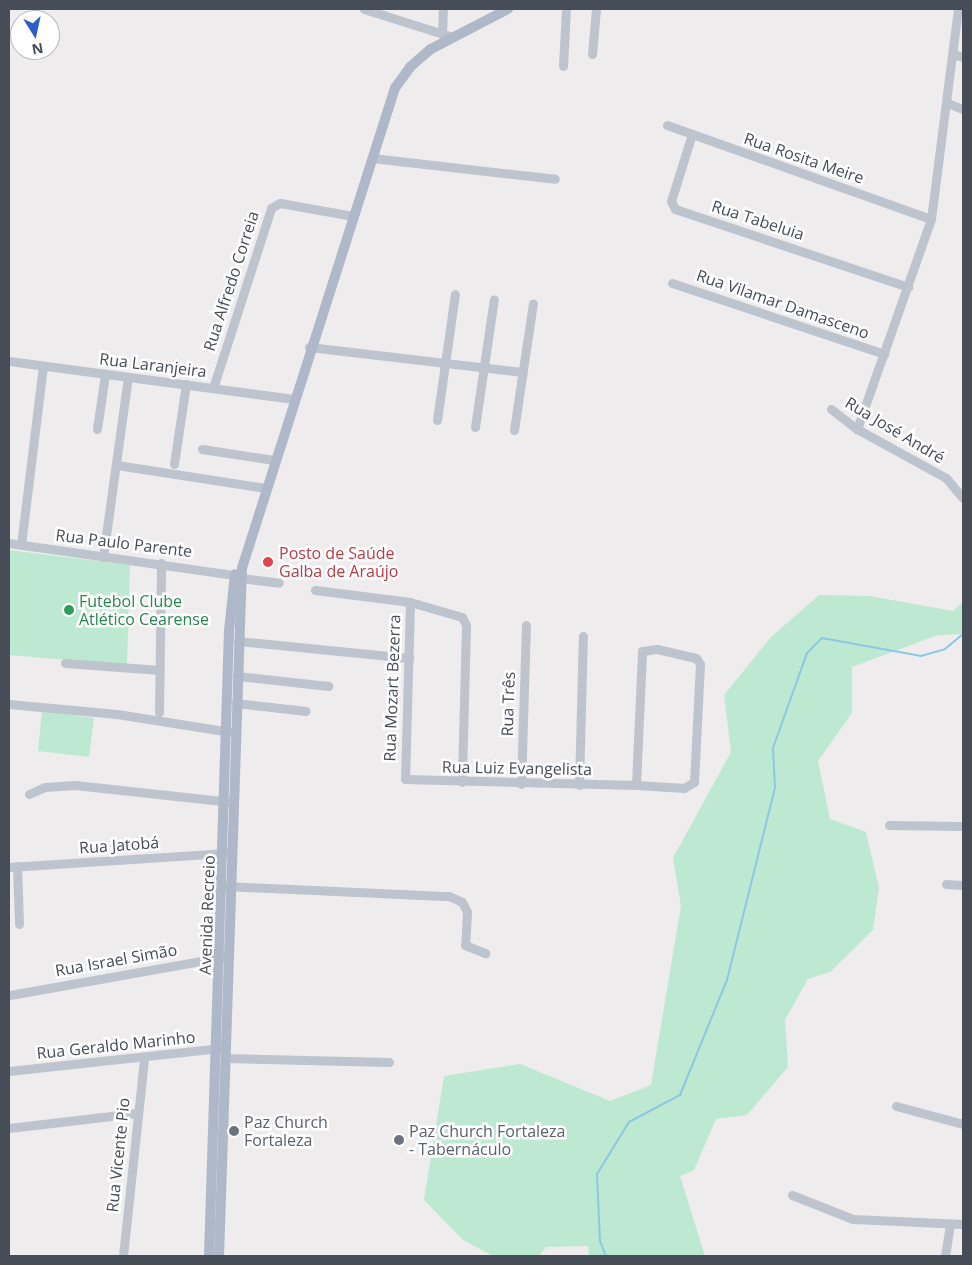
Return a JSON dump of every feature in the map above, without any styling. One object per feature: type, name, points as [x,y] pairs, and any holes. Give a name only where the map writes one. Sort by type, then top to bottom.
[{"type":"main road","points":[[237,576],[309,347],[372,158],[401,79],[426,54],[453,37],[508,9]]},
{"type":"main road","name":"Avenida Recreio","points":[[231,732],[236,703],[238,641],[237,576]]},
{"type":"main road","name":"Avenida Recreio","points":[[209,1256],[224,1052],[231,732],[237,576]]},
{"type":"main road","name":"Avenida Recreio","points":[[217,1156],[219,1256]]},
{"type":"street","points":[[364,9],[453,37]]},
{"type":"street","points":[[442,34],[443,9]]},
{"type":"street","points":[[563,66],[566,9]]},
{"type":"street","points":[[592,54],[596,9]]},
{"type":"street","points":[[857,429],[931,219],[958,9]]},
{"type":"street","points":[[953,54],[963,57]]},
{"type":"street","points":[[947,103],[963,109]]},
{"type":"street","name":"Rua Rosita Meire","points":[[667,125],[931,219]]},
{"type":"street","name":"Rua Tabeluia","points":[[692,134],[670,201],[675,209],[908,286]]},
{"type":"street","points":[[372,158],[555,179]]},
{"type":"street","name":"Rua Alfredo Correia","points":[[213,388],[271,208],[280,203],[353,216]]},
{"type":"street","name":"Rua Vilamar Damasceno","points":[[672,283],[884,354]]},
{"type":"street","points":[[437,420],[455,294]]},
{"type":"street","points":[[475,426],[494,299]]},
{"type":"street","points":[[514,430],[533,303]]},
{"type":"street","points":[[309,347],[523,372]]},
{"type":"street","name":"Rua Laranjeira","points":[[9,361],[293,398]]},
{"type":"street","points":[[21,545],[43,366]]},
{"type":"street","points":[[97,429],[105,374]]},
{"type":"street","points":[[103,557],[128,377]]},
{"type":"street","points":[[174,464],[186,384]]},
{"type":"street","name":"Rua José André","points":[[831,409],[857,429],[946,478],[963,498]]},
{"type":"street","points":[[202,449],[274,460]]},
{"type":"street","points":[[117,465],[265,488]]},
{"type":"street","name":"Rua Paulo Parente","points":[[9,543],[103,557],[161,563],[279,583]]},
{"type":"street","points":[[159,712],[161,563]]},
{"type":"street","points":[[315,590],[410,602],[459,614],[466,625],[462,782]]},
{"type":"street","name":"Rua Mozart Bezerra","points":[[404,775],[410,602]]},
{"type":"street","name":"Rua Três","points":[[521,784],[526,625]]},
{"type":"street","points":[[579,785],[583,636]]},
{"type":"street","points":[[238,641],[409,658]]},
{"type":"street","name":"Rua Luiz Evangelista","points":[[404,775],[406,780],[634,785],[684,788],[694,782],[700,664],[689,656],[656,649],[643,649],[640,656],[634,785]]},
{"type":"street","points":[[65,663],[160,670]]},
{"type":"street","points":[[237,676],[328,686]]},
{"type":"street","points":[[236,703],[306,711]]},
{"type":"street","points":[[9,704],[116,714],[231,732]]},
{"type":"street","points":[[29,794],[45,787],[75,785],[230,802]]},
{"type":"street","points":[[889,824],[963,826]]},
{"type":"street","name":"Rua Jatobá","points":[[13,867],[228,853]]},
{"type":"street","points":[[13,867],[19,924]]},
{"type":"street","points":[[946,884],[963,886]]},
{"type":"street","points":[[227,886],[449,896],[462,902],[467,912],[465,945],[485,953]]},
{"type":"street","name":"Rua Israel Simão","points":[[10,995],[225,957]]},
{"type":"street","name":"Rua Geraldo Marinho","points":[[9,1071],[224,1052],[389,1062]]},
{"type":"street","name":"Rua Vicente Pio","points":[[123,1256],[144,1058]]},
{"type":"street","points":[[896,1106],[963,1124]]},
{"type":"street","points":[[9,1128],[137,1113]]},
{"type":"street","points":[[792,1196],[853,1219],[950,1225],[963,1224]]},
{"type":"street","points":[[944,1256],[950,1225]]},
{"type":"green space","name":"Futebol Clube Atlético Cearense","points":[[9,550],[130,565],[127,665],[9,655]]},
{"type":"green space","points":[[819,595],[870,596],[953,611],[963,602],[963,634],[938,635],[852,667],[852,713],[818,761],[830,819],[866,832],[879,888],[873,930],[830,972],[808,979],[785,1020],[788,1067],[747,1115],[716,1119],[694,1170],[680,1176],[705,1256],[589,1256],[588,1246],[546,1247],[539,1256],[493,1256],[463,1240],[424,1200],[444,1076],[520,1064],[610,1101],[651,1085],[681,906],[673,858],[731,752],[724,695],[771,637]]},
{"type":"green space","points":[[42,711],[94,718],[89,757],[38,751]]},
{"type":"waterway","points":[[606,1256],[600,1241],[597,1174],[629,1122],[680,1095],[727,980],[775,787],[773,748],[807,653],[822,638],[921,656],[945,649],[963,634]]},
{"type":"place","name":"Posto de Saúde Galba de Araújo","points":[[268,562]]},
{"type":"place","name":"Futebol Clube Atlético Cearense","points":[[69,610]]},
{"type":"place","name":"Paz Church Fortaleza","points":[[234,1131]]},
{"type":"place","name":"Paz Church Fortaleza - Tabernáculo","points":[[399,1140]]}]
